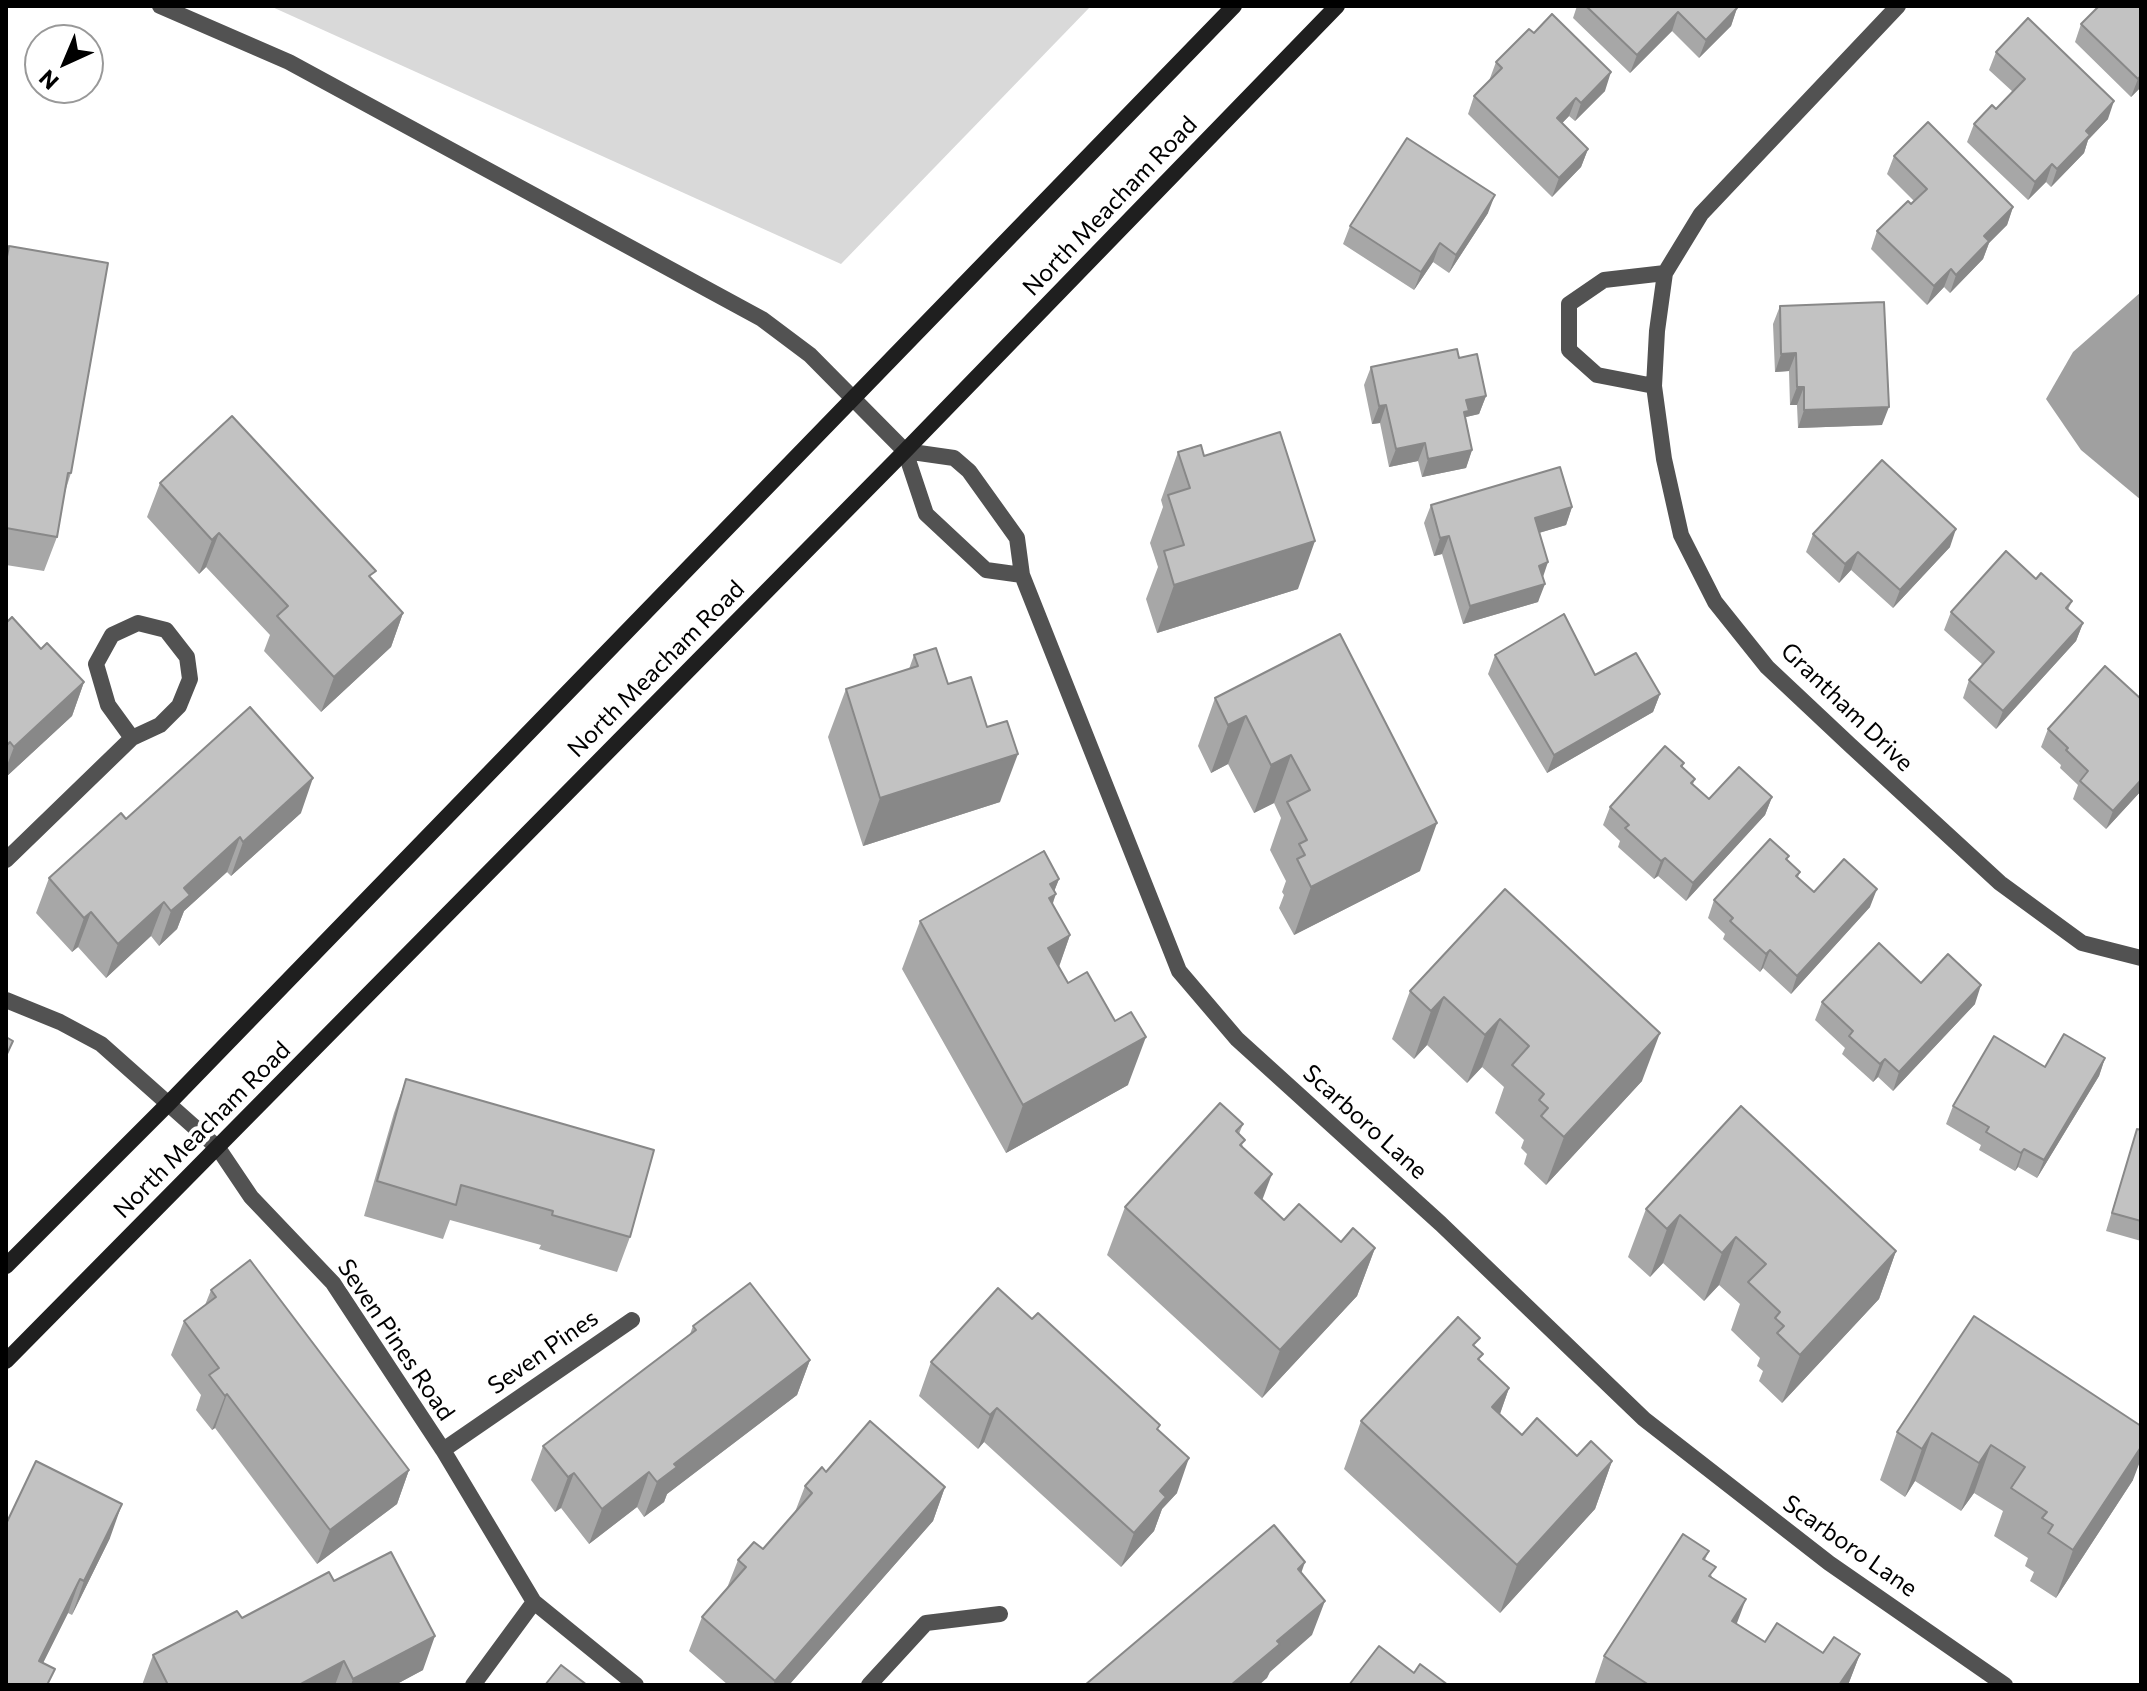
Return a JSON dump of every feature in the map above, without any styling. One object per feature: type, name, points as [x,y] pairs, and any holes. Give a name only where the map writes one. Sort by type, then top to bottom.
[{"type":"main road","name":"North Meacham Road","points":[[6,1266],[169,1103],[1234,6]]},
{"type":"main road","name":"North Meacham Road","points":[[6,1361],[905,451],[1337,6]]},
{"type":"street","points":[[160,6],[289,62],[762,319],[810,355],[905,451],[926,514],[986,570],[1022,575]]},
{"type":"street","name":"Grantham Drive","points":[[1898,6],[1701,214],[1665,273],[1654,386],[1664,459],[1681,535],[1715,602],[1767,667],[2000,883],[2082,943],[2141,958]]},
{"type":"street","points":[[1654,386],[1597,375],[1569,350],[1569,304],[1604,280],[1665,273]]},
{"type":"street","name":"Scarboro Lane","points":[[905,451],[954,458],[969,471],[1017,538],[1022,575],[1179,971],[1237,1039],[1441,1224],[1644,1419],[1829,1563],[2005,1685]]},
{"type":"street","points":[[6,860],[132,738],[160,725],[179,706],[190,679],[187,657],[166,630],[138,623],[112,635],[96,664],[108,705],[132,738]]},
{"type":"street","name":"Seven Pines Road","points":[[6,1000],[60,1022],[101,1044],[218,1148],[251,1197],[333,1283],[443,1450],[534,1602],[636,1685]]},
{"type":"street","name":"Seven Pines","points":[[443,1450],[632,1320]]},
{"type":"street","points":[[473,1685],[534,1602]]},
{"type":"street","points":[[869,1685],[926,1623],[1000,1614]]},
{"type":"shaded area","points":[[270,6],[1091,6],[841,264]]},
{"type":"shaded area","points":[[2141,292],[2141,500],[2081,450],[2046,399],[2073,352]]},
{"type":"building","points":[[1586,6],[1737,8],[1706,40],[1678,12],[1637,55]]},
{"type":"building","points":[[2099,6],[2141,6],[2141,75],[2138,79],[2081,24]]},
{"type":"building","points":[[1552,14],[1611,72],[1581,103],[1576,98],[1557,118],[1588,149],[1559,178],[1474,96],[1502,68],[1496,62],[1529,29],[1534,33]]},
{"type":"building","points":[[2028,18],[2114,101],[2086,131],[2090,135],[2057,169],[2052,164],[2035,182],[1974,124],[1992,105],[1996,109],[2025,79],[1996,52]]},
{"type":"building","points":[[1928,122],[2013,207],[1984,236],[1989,241],[1956,275],[1951,269],[1934,286],[1877,231],[1908,201],[1911,204],[1927,189],[1894,156]]},
{"type":"building","points":[[1407,138],[1495,195],[1456,255],[1440,243],[1421,272],[1350,226]]},
{"type":"building","points":[[9,246],[108,263],[57,537],[6,528],[6,262]]},
{"type":"building","points":[[1884,302],[1889,407],[1804,410],[1804,387],[1797,387],[1796,353],[1781,354],[1780,306]]},
{"type":"building","points":[[1457,349],[1459,358],[1477,354],[1486,396],[1466,400],[1469,411],[1464,412],[1472,450],[1428,459],[1425,443],[1396,449],[1386,405],[1379,406],[1371,367]]},
{"type":"building","points":[[232,416],[376,571],[369,576],[403,613],[334,677],[277,616],[288,606],[219,533],[212,540],[160,483]]},
{"type":"building","points":[[1280,432],[1315,541],[1174,585],[1164,551],[1184,545],[1168,495],[1190,488],[1178,452],[1201,445],[1204,456]]},
{"type":"building","points":[[1882,460],[1956,529],[1900,590],[1858,552],[1845,564],[1813,534]]},
{"type":"building","points":[[1560,467],[1572,507],[1535,518],[1548,562],[1539,566],[1545,584],[1470,606],[1449,536],[1440,538],[1431,505]]},
{"type":"building","points":[[2006,551],[2036,579],[2041,573],[2072,601],[2066,608],[2083,623],[2003,711],[1969,680],[1994,652],[1951,612]]},
{"type":"building","points":[[1564,614],[1595,675],[1636,653],[1660,694],[1554,755],[1495,655]]},
{"type":"building","points":[[12,617],[41,649],[47,643],[84,682],[14,747],[10,742],[6,746],[6,623]]},
{"type":"building","points":[[1340,634],[1437,823],[1311,887],[1297,859],[1305,855],[1299,844],[1307,840],[1287,802],[1310,790],[1291,755],[1271,765],[1246,716],[1228,725],[1215,698]]},
{"type":"building","points":[[936,648],[948,684],[971,677],[987,727],[1007,721],[1018,754],[880,798],[846,689],[918,666],[914,655]]},
{"type":"building","points":[[2105,666],[2141,699],[2141,780],[2113,811],[2080,781],[2088,771],[2048,729]]},
{"type":"building","points":[[250,707],[313,778],[243,842],[240,837],[184,888],[190,895],[171,911],[164,902],[118,944],[91,912],[84,918],[49,878],[121,813],[126,819]]},
{"type":"building","points":[[1665,746],[1684,763],[1681,766],[1695,779],[1691,783],[1709,799],[1739,767],[1772,797],[1693,883],[1665,858],[1661,861],[1625,828],[1629,825],[1610,807]]},
{"type":"building","points":[[1770,839],[1789,856],[1786,859],[1800,872],[1796,876],[1814,892],[1844,859],[1877,889],[1797,976],[1770,950],[1766,954],[1730,921],[1733,918],[1714,900]]},
{"type":"building","points":[[1044,851],[1059,879],[1050,884],[1056,894],[1049,898],[1070,935],[1048,948],[1068,983],[1087,972],[1115,1021],[1131,1012],[1146,1037],[1023,1105],[920,921]]},
{"type":"building","points":[[1505,889],[1660,1033],[1564,1137],[1541,1116],[1548,1108],[1539,1100],[1544,1094],[1512,1065],[1529,1046],[1500,1019],[1485,1035],[1444,997],[1431,1011],[1410,991]]},
{"type":"building","points":[[1879,943],[1921,983],[1948,954],[1981,985],[1899,1072],[1885,1059],[1880,1064],[1849,1036],[1853,1031],[1822,1002]]},
{"type":"building","points":[[2064,1034],[2105,1058],[2044,1160],[2024,1149],[2021,1153],[1986,1132],[1989,1127],[1953,1106],[1994,1036],[2045,1067]]},
{"type":"building","points":[[6,1037],[13,1041],[6,1056]]},
{"type":"building","points":[[406,1079],[654,1150],[630,1237],[461,1185],[456,1205],[377,1181]]},
{"type":"building","points":[[1220,1103],[1243,1124],[1236,1131],[1245,1140],[1240,1145],[1272,1174],[1255,1193],[1284,1220],[1299,1204],[1341,1242],[1353,1228],[1375,1248],[1280,1350],[1125,1207]]},
{"type":"building","points":[[1741,1106],[1896,1251],[1800,1355],[1777,1333],[1784,1326],[1775,1318],[1780,1312],[1748,1282],[1766,1264],[1736,1237],[1722,1253],[1680,1215],[1667,1229],[1646,1209]]},
{"type":"building","points":[[2137,1129],[2141,1130],[2141,1221],[2112,1213]]},
{"type":"building","points":[[250,1260],[409,1470],[330,1530],[227,1394],[225,1396],[209,1375],[219,1368],[184,1321],[216,1297],[211,1290]]},
{"type":"building","points":[[750,1283],[810,1360],[674,1464],[677,1467],[657,1482],[649,1472],[602,1509],[574,1473],[568,1477],[543,1446],[696,1330],[693,1326]]},
{"type":"building","points":[[998,1288],[1032,1319],[1038,1313],[1160,1425],[1157,1429],[1189,1458],[1160,1491],[1166,1497],[1134,1533],[997,1408],[990,1415],[931,1362]]},
{"type":"building","points":[[1974,1316],[2141,1426],[2141,1447],[2073,1550],[2048,1533],[2053,1525],[2042,1518],[2047,1512],[2011,1488],[2025,1467],[1991,1445],[1979,1463],[1932,1433],[1922,1449],[1897,1432]]},
{"type":"building","points":[[1458,1317],[1480,1338],[1473,1345],[1483,1354],[1478,1359],[1509,1388],[1492,1407],[1522,1435],[1537,1418],[1577,1456],[1591,1441],[1612,1461],[1517,1565],[1361,1421]]},
{"type":"building","points":[[870,1421],[945,1487],[775,1681],[702,1617],[746,1567],[738,1560],[754,1542],[763,1549],[812,1493],[805,1486],[822,1467],[826,1472]]},
{"type":"building","points":[[36,1461],[122,1504],[39,1661],[55,1669],[47,1685],[6,1685],[6,1524]]},
{"type":"building","points":[[1274,1525],[1305,1562],[1298,1569],[1325,1601],[1277,1641],[1280,1644],[1231,1685],[1085,1685]]},
{"type":"building","points":[[1683,1534],[1709,1551],[1703,1559],[1716,1567],[1709,1576],[1746,1599],[1732,1621],[1765,1642],[1777,1623],[1823,1653],[1834,1637],[1860,1654],[1839,1685],[1649,1685],[1604,1656]]},
{"type":"building","points":[[391,1552],[435,1636],[353,1679],[344,1661],[299,1685],[168,1685],[153,1655],[237,1611],[242,1618],[329,1572],[334,1581]]},
{"type":"building","points":[[1379,1646],[1414,1673],[1420,1664],[1448,1685],[1349,1685]]},
{"type":"building","points":[[561,1665],[587,1685],[545,1685]]}]
